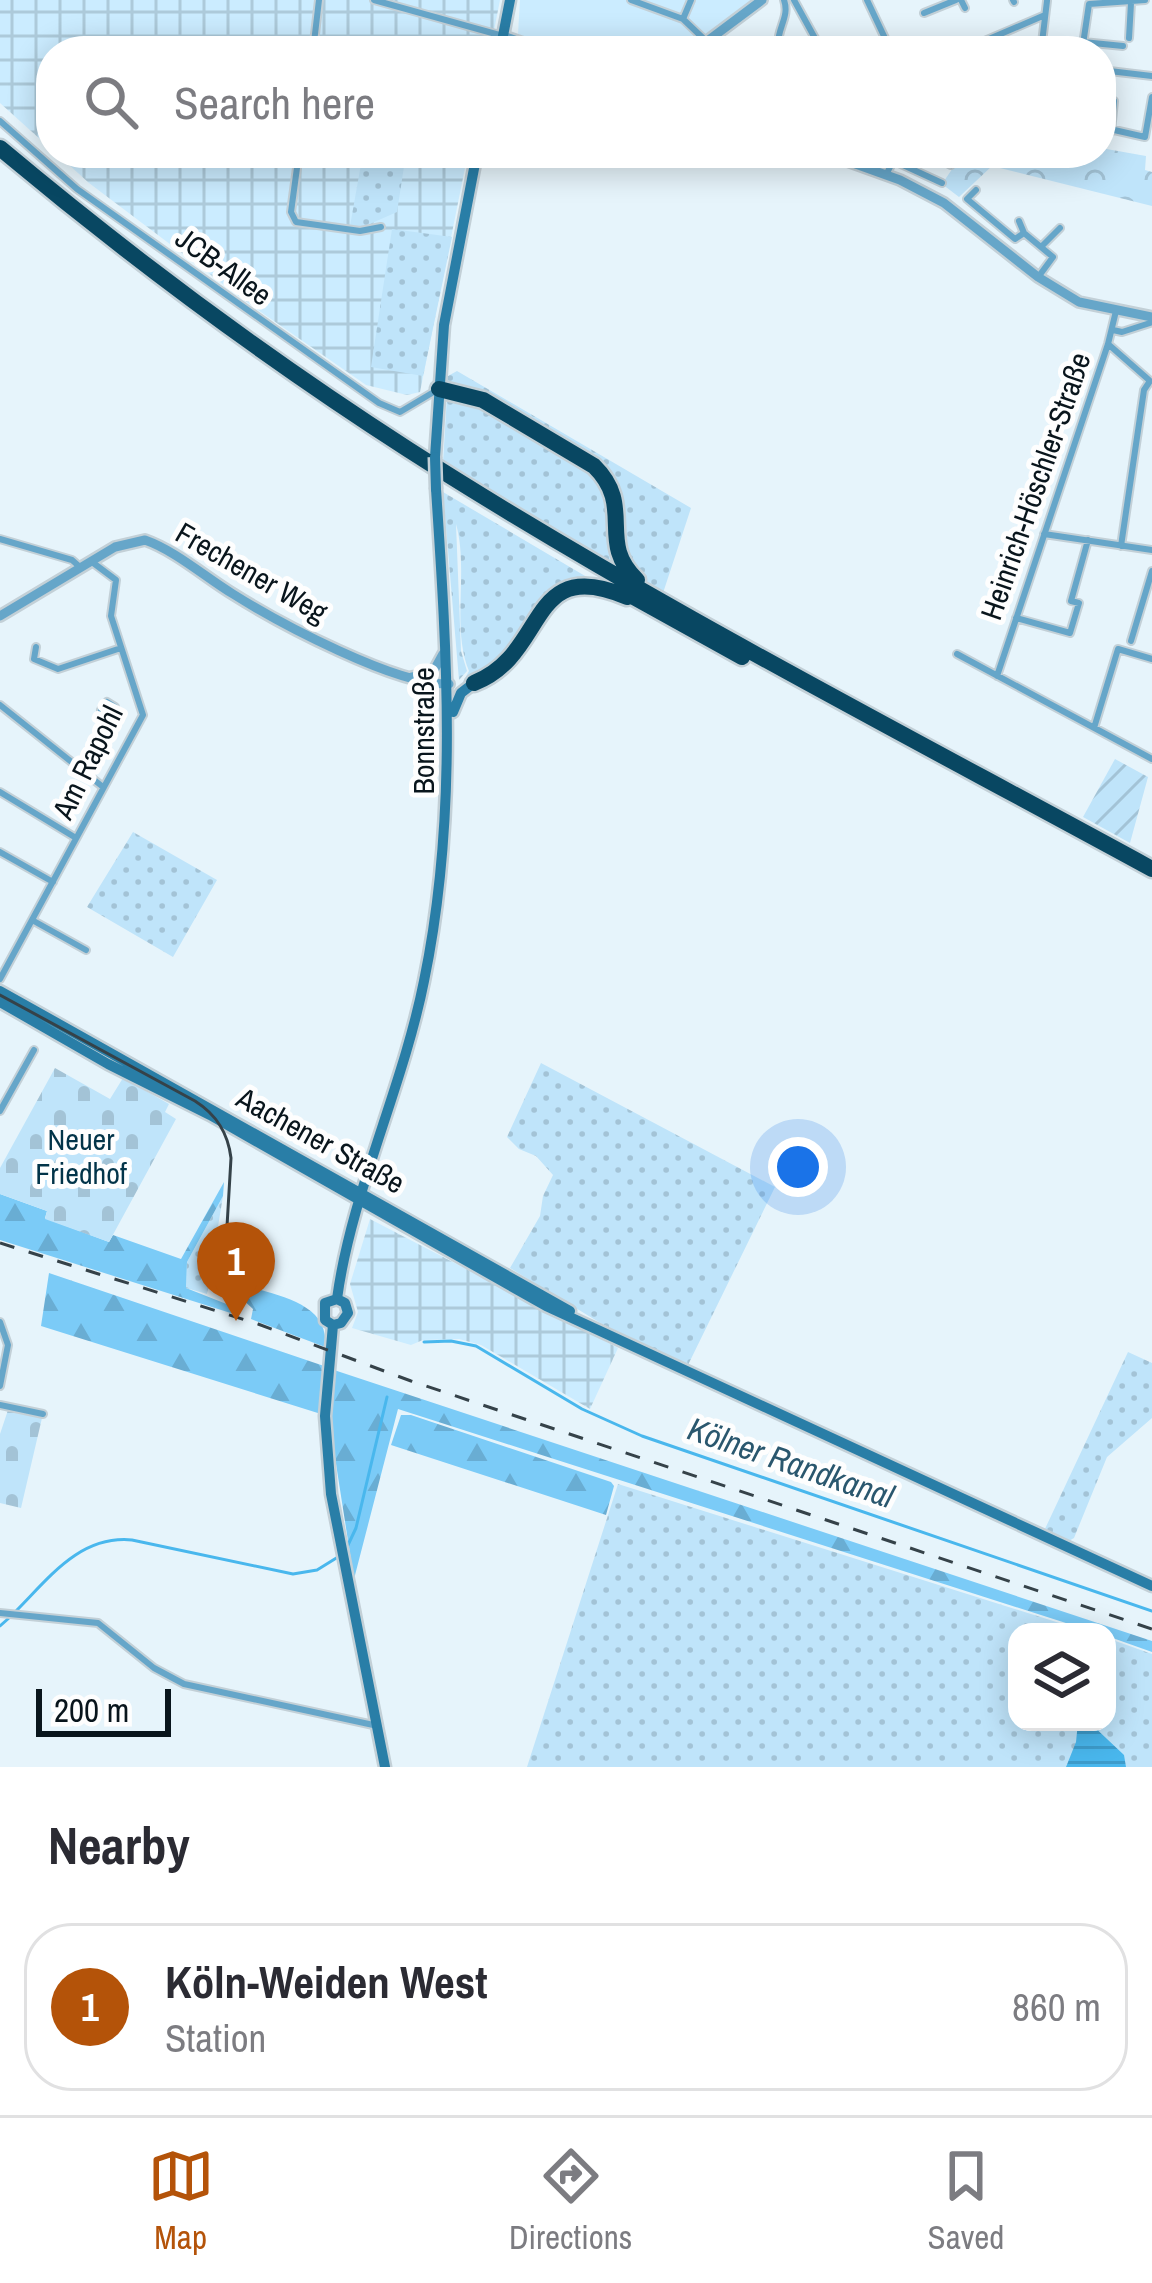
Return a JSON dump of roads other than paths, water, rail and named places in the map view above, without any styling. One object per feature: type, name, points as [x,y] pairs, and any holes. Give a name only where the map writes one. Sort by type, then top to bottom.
[{"type":"highway","points":[[0,148],[177,289],[332,399],[519,518],[653,601],[1152,869]]},
{"type":"highway","points":[[0,162],[162,291],[445,486],[1152,880]]},
{"type":"highway","points":[[435,391],[483,400],[608,479],[615,494],[619,558],[653,601]]},
{"type":"highway","points":[[474,683],[508,664],[545,606],[569,588],[598,586],[653,601]]},
{"type":"main road","points":[[503,36],[510,0]]},
{"type":"main road","name":"Bonnstraße","points":[[378,1726],[342,1553],[325,1436],[333,1324],[323,1318],[322,1311],[328,1300],[337,1299],[412,1036],[434,933],[450,721],[435,391],[474,168]]},
{"type":"main road","points":[[448,676],[459,683],[474,683]]},
{"type":"main road","points":[[450,721],[460,693],[474,683]]},
{"type":"main road","name":"Aachener Straße","points":[[0,991],[344,1187]]},
{"type":"main road","name":"Aachener Straße","points":[[0,1002],[363,1197],[546,1306],[1152,1586]]},
{"type":"main road","points":[[104,1061],[119,1064],[119,1057]]},
{"type":"main road","points":[[356,1221],[344,1187],[369,1179],[384,1203]]},
{"type":"main road","name":"Aachener Straße","points":[[363,1197],[384,1203],[614,1337]]},
{"type":"main road","points":[[378,1726],[385,1767]]},
{"type":"street","points":[[315,36],[319,0]]},
{"type":"street","points":[[374,0],[503,36]]},
{"type":"street","points":[[632,0],[683,19],[701,36]]},
{"type":"street","points":[[683,19],[691,0]]},
{"type":"street","points":[[711,36],[762,0]]},
{"type":"street","points":[[784,0],[787,10]]},
{"type":"street","points":[[867,0],[884,36]]},
{"type":"street","points":[[1084,36],[1089,4],[1145,0]]},
{"type":"street","points":[[924,14],[961,2]]},
{"type":"street","points":[[1043,36],[1047,2]]},
{"type":"street","points":[[778,36],[787,10],[796,3],[814,36]]},
{"type":"street","points":[[1130,38],[1131,3]]},
{"type":"street","points":[[1002,36],[1045,15]]},
{"type":"street","points":[[1116,46],[1123,46]]},
{"type":"street","points":[[1116,72],[1152,76]]},
{"type":"street","points":[[1116,132],[1145,137],[1152,97]]},
{"type":"street","name":"JCB-Allee","points":[[0,121],[36,153]]},
{"type":"street","name":"JCB-Allee","points":[[53,168],[322,367],[379,403],[400,412],[435,391]]},
{"type":"street","points":[[297,168],[291,212],[296,222],[360,231],[382,227]]},
{"type":"street","points":[[867,168],[959,213],[1038,278],[1079,302],[1151,320]]},
{"type":"street","points":[[886,175],[890,168]]},
{"type":"street","points":[[916,168],[942,183]]},
{"type":"street","points":[[976,190],[967,199],[1000,230],[1015,239],[1024,232]]},
{"type":"street","points":[[1019,220],[1024,232],[1053,257],[1038,278]]},
{"type":"street","points":[[1041,247],[1060,228]]},
{"type":"street","name":"Heinrich-Höschler-Straße","points":[[997,676],[1116,311]]},
{"type":"street","points":[[1112,330],[1122,332],[1151,320]]},
{"type":"street","points":[[1108,344],[1151,382],[1144,390],[1121,545]]},
{"type":"street","points":[[1138,428],[1152,432]]},
{"type":"street","points":[[1044,534],[1152,550]]},
{"type":"street","points":[[0,539],[72,560],[81,568]]},
{"type":"street","points":[[1016,618],[1070,633],[1079,603],[1071,601],[1088,540]]},
{"type":"street","name":"Frechener Weg","points":[[0,616],[124,543],[152,543],[245,602],[399,675],[421,682],[448,676]]},
{"type":"street","name":"Am Rapohl","points":[[0,979],[143,715],[110,608],[116,580],[92,562]]},
{"type":"street","points":[[1131,640],[1151,575]]},
{"type":"street","points":[[399,675],[431,674],[440,664],[446,637]]},
{"type":"street","points":[[36,647],[36,661],[58,668],[121,648]]},
{"type":"street","points":[[1094,728],[1118,649],[1152,659]]},
{"type":"street","points":[[957,654],[1152,758]]},
{"type":"street","points":[[0,705],[103,787]]},
{"type":"street","points":[[84,769],[110,724]]},
{"type":"street","points":[[0,792],[76,838]]},
{"type":"street","points":[[0,852],[53,882]]},
{"type":"street","points":[[32,920],[86,950]]},
{"type":"street","points":[[0,1111],[34,1050]]},
{"type":"street","points":[[0,1322],[8,1345],[0,1386]]},
{"type":"street","points":[[0,1406],[43,1414]]},
{"type":"street","points":[[2,1613],[106,1626],[154,1668],[184,1684],[378,1726]]},
{"type":"waterway","name":"Kölner Randkanal","points":[[424,1342],[476,1346],[582,1409],[642,1436],[1152,1611]]},
{"type":"waterway","name":"Kölner Randkanal","points":[[348,1545],[387,1397]]},
{"type":"waterway","name":"Kölner Randkanal","points":[[16,1611],[67,1561],[113,1540],[293,1574],[317,1570],[338,1557]]},
{"type":"waterway","name":"Kölner Randkanal","points":[[0,1626],[9,1618]]},
{"type":"tram line","points":[[0,995],[195,1101],[215,1119],[231,1158],[223,1295]]},
{"type":"railway","points":[[0,1243],[258,1324],[411,1381],[1152,1629]]},
{"type":"place","name":"Köln-Weiden West","points":[[236,1321]]},
{"type":"park label","name":"Neuer Friedhof","points":[[81,1156]]}]
